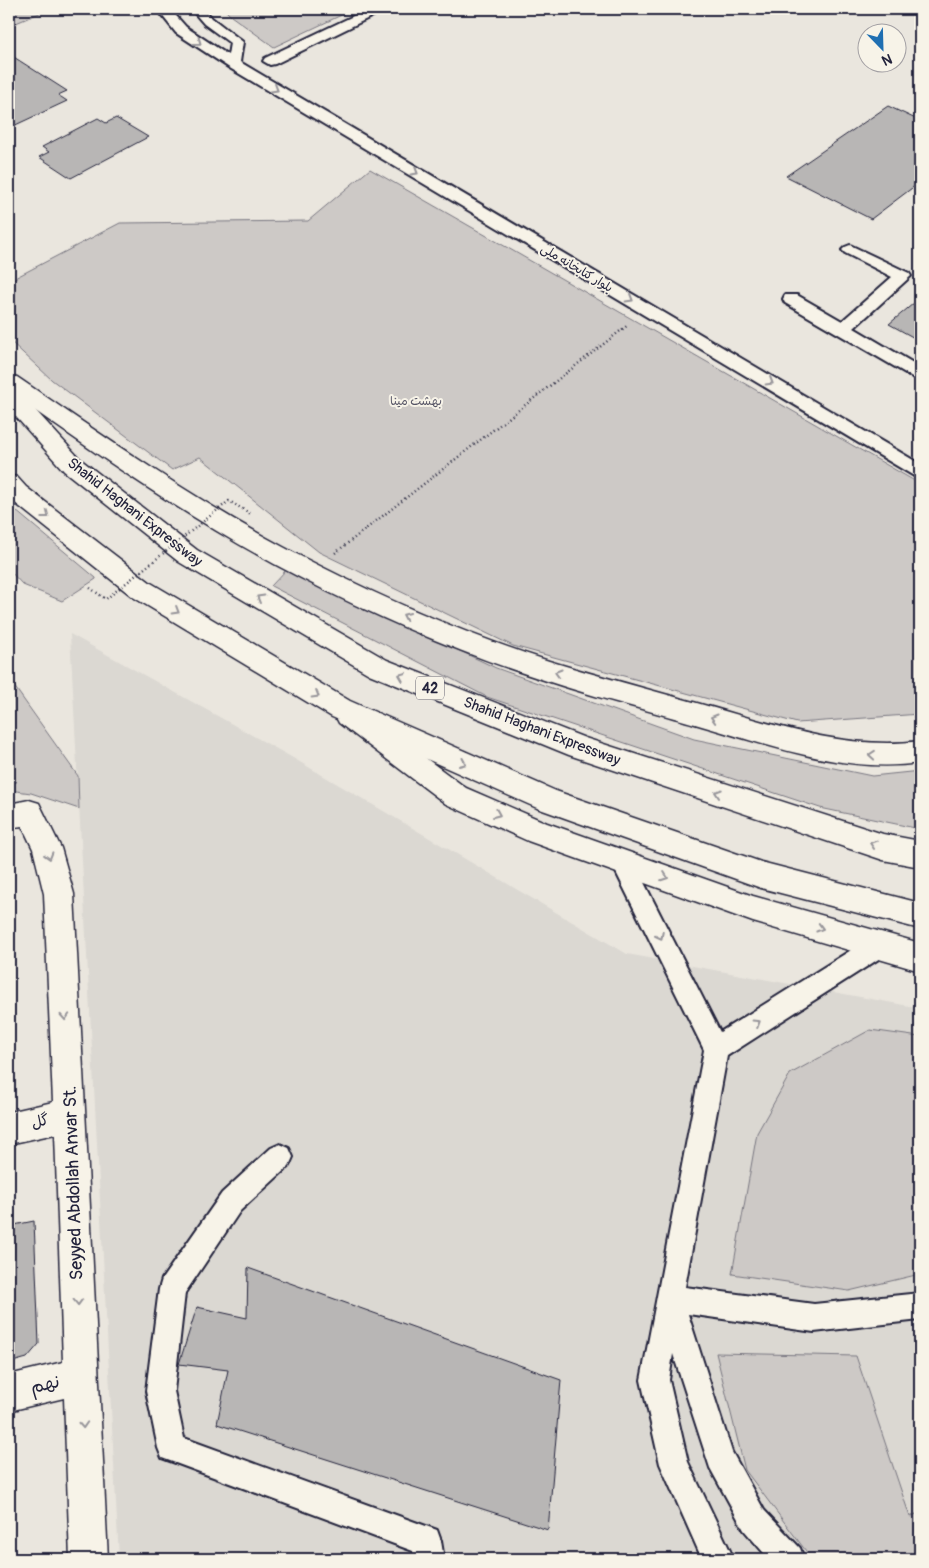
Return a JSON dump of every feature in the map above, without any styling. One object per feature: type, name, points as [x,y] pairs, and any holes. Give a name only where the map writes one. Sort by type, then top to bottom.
[{"type":"main road","points":[[9,382],[139,472],[205,514],[311,572],[420,623],[529,664],[808,745],[875,756],[920,752]]},
{"type":"main road","name":"Shahid Haghani Expressway","points":[[9,395],[72,465],[188,556],[378,667],[579,747],[883,847],[920,854]]},
{"type":"main road","points":[[9,483],[18,493],[142,590],[341,709],[456,796],[538,832],[753,908],[920,957]]},
{"type":"main road","points":[[341,709],[547,800],[761,875],[920,916]]},
{"type":"main road","name":"Seyyed Abdollah Anvar St.","points":[[19,814],[47,848],[59,894],[89,1559]]},
{"type":"main road","name":"گل","points":[[9,1128],[70,1115]]},
{"type":"main road","name":"نهم","points":[[9,1393],[81,1376]]},
{"type":"lane","name":"بلوار کتابخانه ملی","points":[[163,9],[181,30],[233,64],[920,472]]},
{"type":"lane","points":[[197,9],[208,21],[237,42],[233,64]]},
{"type":"lane","points":[[270,61],[377,9]]},
{"type":"lane","points":[[842,330],[903,276],[850,250]]},
{"type":"lane","points":[[791,299],[920,374]]},
{"type":"lane","points":[[622,862],[716,1049],[655,1380],[674,1464],[714,1553],[719,1559]]},
{"type":"lane","points":[[716,1049],[880,945]]},
{"type":"lane","points":[[280,1157],[232,1202],[172,1288],[160,1391],[172,1448],[426,1541],[429,1559]]},
{"type":"lane","points":[[669,1298],[814,1318],[920,1306]]},
{"type":"lane","points":[[669,1298],[720,1458],[754,1520],[788,1559]]},
{"type":"path","points":[[311,572],[648,310]]},
{"type":"path","points":[[90,588],[106,599],[229,502],[251,514]]},
{"type":"shaded area","points":[[70,634],[293,758],[627,954],[920,1008],[920,1559],[119,1559]]},
{"type":"green space","points":[[9,9],[49,9],[9,26]]},
{"type":"green space","points":[[224,9],[354,9],[274,47]]},
{"type":"green space","name":"بهشت مينا","points":[[370,169],[920,484],[920,714],[797,723],[513,646],[319,552],[200,457],[172,470],[52,380],[9,340],[9,281],[120,223],[308,221]]},
{"type":"green space","points":[[9,505],[96,579],[62,601],[23,585],[9,570]]},
{"type":"green space","points":[[287,569],[496,668],[694,739],[872,776],[920,771],[920,829],[820,808],[487,697],[271,586]]},
{"type":"green space","points":[[9,679],[78,776],[79,809],[31,793],[9,790]]},
{"type":"green space","points":[[870,1030],[920,1037],[920,1274],[849,1291],[732,1274],[757,1133],[790,1074]]},
{"type":"green space","points":[[716,1353],[856,1356],[910,1517],[920,1512],[920,1559],[812,1559],[745,1470]]},
{"type":"building","points":[[9,54],[67,91],[58,95],[67,101],[9,128]]},
{"type":"building","points":[[888,106],[920,121],[920,182],[871,219],[786,176]]},
{"type":"building","points":[[98,118],[106,123],[116,118],[148,137],[71,178],[39,157],[49,152],[42,147]]},
{"type":"building","points":[[920,298],[920,341],[889,324]]},
{"type":"building","points":[[34,1221],[39,1344],[27,1358],[9,1363],[9,1226]]},
{"type":"building","points":[[248,1268],[561,1380],[548,1530],[217,1424],[228,1370],[179,1364],[197,1307],[247,1318]]}]
